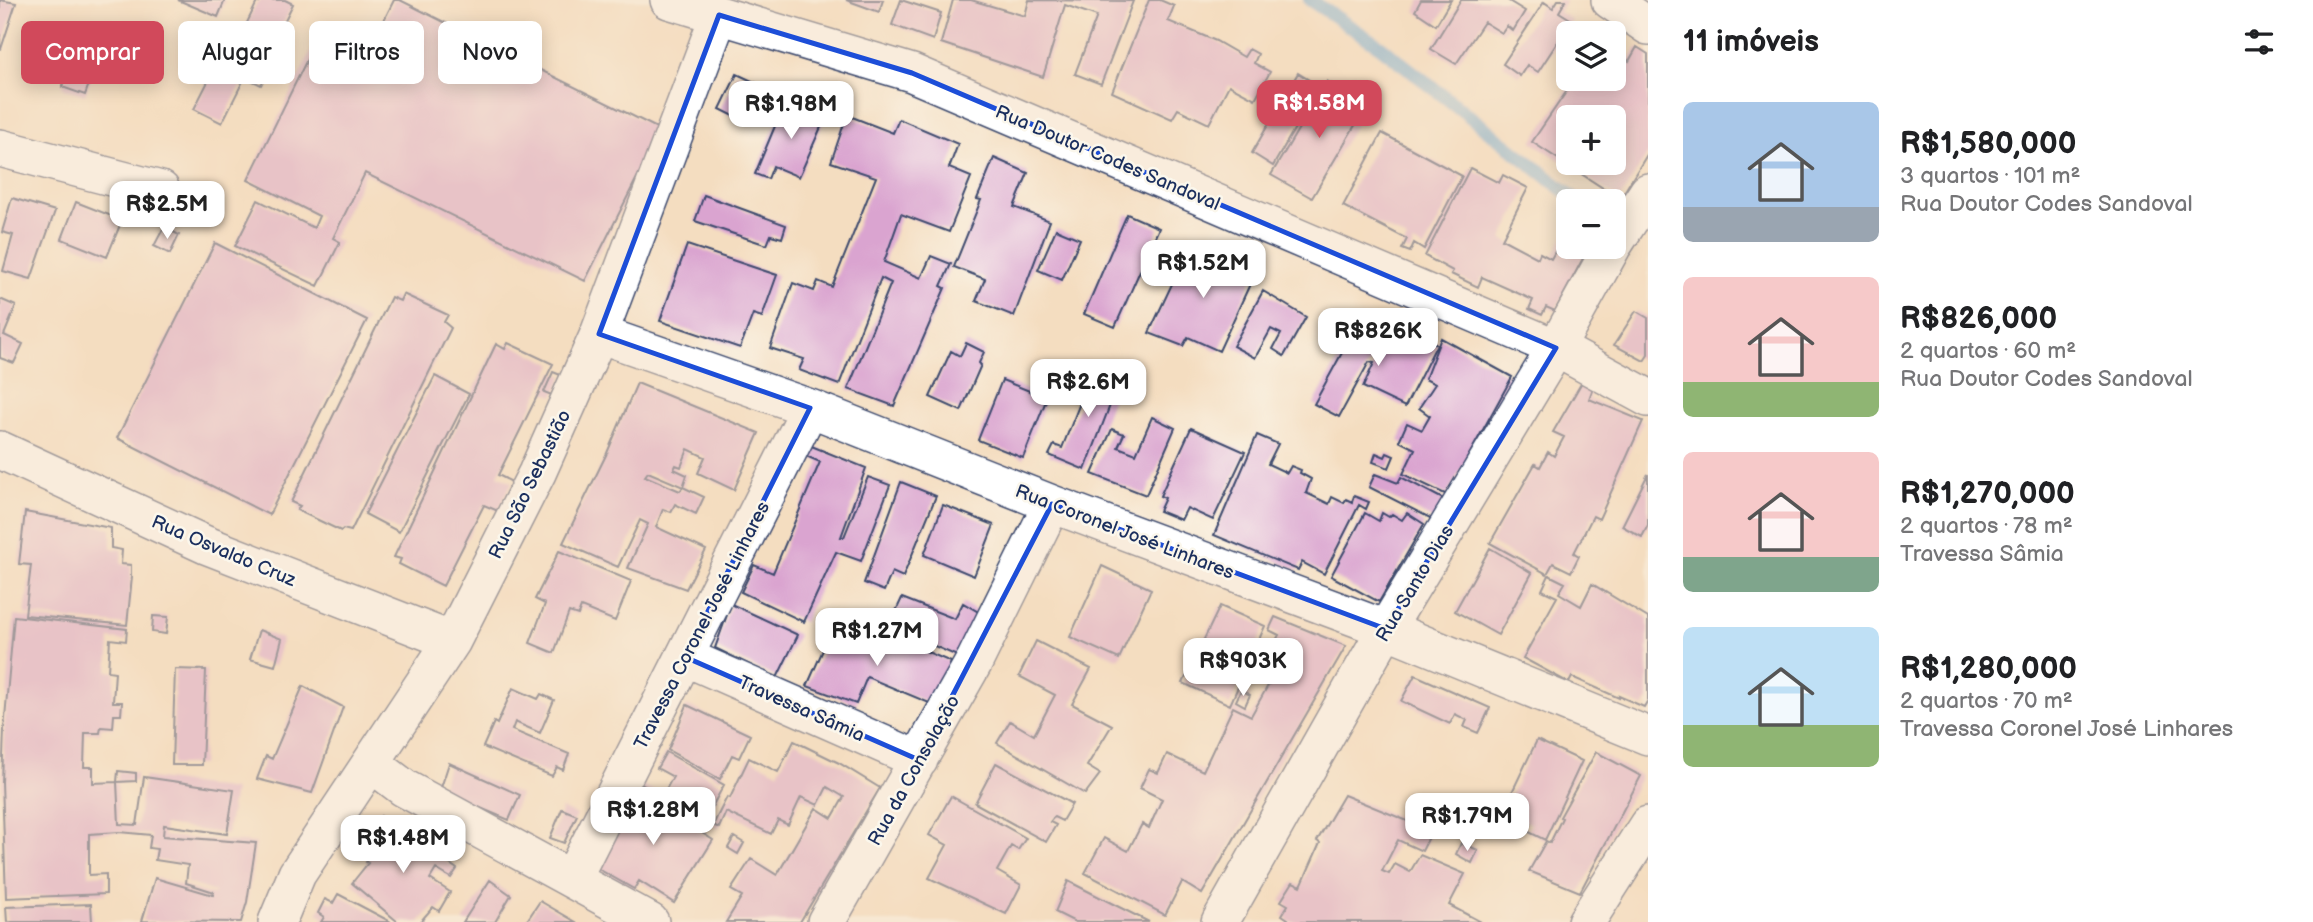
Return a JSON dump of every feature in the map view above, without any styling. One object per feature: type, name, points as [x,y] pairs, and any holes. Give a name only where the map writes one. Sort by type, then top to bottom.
[{"type":"street","name":"Rua Doutor Codes Sandoval","points":[[669,0],[912,73],[1556,348],[1648,398]]},
{"type":"street","points":[[1610,0],[1648,26]]},
{"type":"street","name":"Rua São Sebastião","points":[[277,922],[297,874],[452,641],[537,473],[599,334],[719,15]]},
{"type":"street","points":[[0,148],[161,190]]},
{"type":"street","name":"Rua Santo Dias","points":[[1626,225],[1648,192]]},
{"type":"street","name":"Rua Santo Dias","points":[[1220,922],[1386,629],[1556,348],[1605,259]]},
{"type":"street","name":"Rua Coronel José Linhares","points":[[599,334],[810,408],[1052,504],[1386,629],[1648,736]]},
{"type":"street","name":"Travessa Coronel José Linhares","points":[[572,879],[810,408]]},
{"type":"street","name":"Rua Osvaldo Cruz","points":[[0,450],[206,545],[452,641]]},
{"type":"street","name":"Rua da Consolação","points":[[826,922],[975,660],[1052,504]]},
{"type":"street","name":"Travessa Sâmia","points":[[685,657],[919,760]]},
{"type":"street","points":[[372,763],[404,788],[650,922]]},
{"type":"street","points":[[1586,922],[1648,825]]},
{"type":"highlighted area","points":[[719,15],[912,73],[1556,348],[1386,629],[1052,504],[919,760],[685,657],[810,408],[599,334]]},
{"type":"building","points":[[0,0],[16,3],[1,49],[0,49]]},
{"type":"building","points":[[178,0],[225,0],[218,17]]},
{"type":"building","points":[[261,0],[285,0],[293,4],[284,21],[248,21],[257,2]]},
{"type":"building","points":[[394,0],[400,0],[442,21],[438,21],[438,84],[542,84],[542,71],[661,130],[585,281],[365,173],[333,238],[340,242],[318,286],[235,246],[258,200],[314,228],[319,216],[248,180],[309,55],[309,84],[424,84],[424,21],[384,21]]},
{"type":"building","points":[[846,0],[883,0],[879,12]]},
{"type":"building","points":[[901,0],[941,13],[933,40],[892,25]]},
{"type":"building","points":[[953,0],[971,0],[1025,16],[1029,0],[1133,1],[1101,84],[1075,74],[1097,16],[1065,5],[1043,77],[941,43]]},
{"type":"building","points":[[1149,0],[1160,0],[1174,6],[1168,21],[1216,41],[1244,57],[1249,49],[1258,54],[1254,63],[1270,72],[1255,99],[1229,85],[1209,124],[1178,109],[1172,119],[1112,92]]},
{"type":"building","points":[[1421,0],[1451,0],[1436,25],[1415,11]]},
{"type":"building","points":[[1461,0],[1507,0],[1525,11],[1513,31],[1507,26],[1502,33],[1484,22],[1456,64],[1431,49]]},
{"type":"building","points":[[1558,0],[1566,0],[1559,12],[1572,20],[1556,21],[1556,44],[1538,72],[1527,65],[1520,76],[1503,64],[1544,2],[1553,8]]},
{"type":"building","points":[[1637,47],[1648,54],[1648,153],[1626,189],[1605,189],[1583,175],[1626,175],[1626,105],[1557,105],[1567,91],[1626,91],[1626,59],[1629,61]]},
{"type":"building","points":[[1298,73],[1319,86],[1273,166],[1252,153]]},
{"type":"building","points":[[737,74],[765,87],[757,104],[764,107],[757,123],[750,119],[748,123],[720,109]]},
{"type":"building","points":[[1327,81],[1367,105],[1312,198],[1271,175]]},
{"type":"building","points":[[63,84],[89,84],[85,95],[62,87]]},
{"type":"building","points":[[207,84],[242,84],[222,123],[194,109]]},
{"type":"building","points":[[785,102],[825,118],[799,177],[773,166],[768,179],[755,174]]},
{"type":"building","points":[[1556,107],[1556,158],[1532,142]]},
{"type":"building","points":[[847,115],[893,133],[899,119],[958,144],[949,168],[971,177],[949,232],[901,214],[884,262],[921,278],[931,256],[951,264],[941,286],[945,288],[894,406],[848,389],[891,283],[881,278],[839,385],[799,370],[804,359],[770,348],[793,283],[814,291],[818,281],[832,287],[876,177],[831,162]]},
{"type":"building","points":[[1382,133],[1462,176],[1424,249],[1414,243],[1410,252],[1402,249],[1407,239],[1343,206]]},
{"type":"building","points":[[994,158],[1028,173],[1014,207],[1050,221],[1014,316],[976,301],[985,279],[954,267],[981,200],[977,199]]},
{"type":"building","points":[[1470,168],[1499,183],[1503,175],[1528,188],[1502,239],[1538,258],[1540,253],[1551,259],[1556,250],[1556,259],[1583,259],[1555,311],[1546,307],[1542,315],[1529,309],[1533,300],[1482,277],[1478,287],[1451,274],[1453,271],[1425,256]]},
{"type":"building","points":[[704,195],[786,225],[782,238],[771,235],[767,245],[695,221]]},
{"type":"building","points":[[12,198],[55,211],[31,279],[3,271],[13,235],[2,232]]},
{"type":"building","points":[[76,202],[122,220],[107,257],[62,239]]},
{"type":"building","points":[[1127,214],[1159,228],[1115,327],[1084,314]]},
{"type":"building","points":[[164,227],[179,235],[170,254],[154,246]]},
{"type":"building","points":[[1056,229],[1080,239],[1062,280],[1038,270]]},
{"type":"building","points":[[215,243],[367,320],[269,515],[117,438]]},
{"type":"building","points":[[687,245],[777,275],[762,317],[753,314],[740,348],[660,321]]},
{"type":"building","points":[[1219,249],[1226,253],[1225,256],[1257,269],[1219,351],[1188,337],[1183,346],[1149,333],[1187,252],[1210,263]]},
{"type":"building","points":[[1263,291],[1306,317],[1284,356],[1273,349],[1281,334],[1271,329],[1255,358],[1233,346]]},
{"type":"building","points":[[403,294],[448,315],[444,322],[451,328],[351,531],[341,531],[297,510],[300,506],[291,502],[391,297],[400,301]]},
{"type":"building","points":[[0,299],[16,306],[4,335],[23,344],[14,363],[0,358]]},
{"type":"building","points":[[1636,311],[1648,318],[1648,355],[1644,361],[1614,345]]},
{"type":"building","points":[[1387,322],[1437,344],[1405,407],[1363,387],[1374,363],[1369,362],[1339,417],[1314,404],[1355,329],[1377,343]]},
{"type":"building","points":[[1441,338],[1512,377],[1447,495],[1403,474],[1415,449],[1399,441],[1407,423],[1422,430],[1430,416],[1419,408],[1435,384],[1425,379]]},
{"type":"building","points":[[508,343],[553,364],[498,475],[512,482],[498,511],[484,505],[443,586],[399,564],[401,559],[394,557],[496,344],[505,349]]},
{"type":"building","points":[[966,343],[984,352],[961,411],[930,397],[951,351],[960,356]]},
{"type":"building","points":[[1094,370],[1124,381],[1118,397],[1114,395],[1085,470],[1049,455],[1054,445],[1062,448],[1086,388],[1079,386],[1085,372],[1092,375]]},
{"type":"building","points":[[553,372],[563,376],[554,396],[544,392]]},
{"type":"building","points":[[435,376],[469,394],[399,532],[365,514]]},
{"type":"building","points":[[1002,380],[1047,398],[1023,458],[978,440]]},
{"type":"building","points":[[1582,382],[1593,388],[1589,399],[1643,421],[1599,519],[1593,516],[1574,553],[1579,556],[1571,572],[1553,563],[1547,574],[1490,543],[1535,464],[1540,467],[1548,452],[1554,456],[1564,437],[1553,432]]},
{"type":"building","points":[[637,383],[759,433],[734,490],[698,473],[705,457],[688,449],[681,467],[676,465],[674,469],[687,475],[683,487],[704,497],[696,514],[675,504],[671,512],[663,509],[656,527],[706,550],[686,589],[628,568],[648,524],[640,520],[618,567],[563,543],[607,453]],"holes":[[[648,472],[683,487],[680,491],[645,476]]]},
{"type":"building","points":[[1152,417],[1175,428],[1146,495],[1092,474],[1112,429],[1124,434],[1118,447],[1136,454]]},
{"type":"building","points":[[1191,428],[1245,452],[1213,520],[1187,508],[1181,520],[1159,511],[1165,498],[1160,496]]},
{"type":"building","points":[[1257,435],[1278,444],[1268,464],[1287,473],[1291,466],[1311,479],[1306,493],[1329,504],[1332,497],[1344,503],[1346,499],[1352,502],[1354,496],[1369,502],[1366,509],[1359,505],[1324,574],[1302,562],[1298,570],[1214,535]]},
{"type":"building","points":[[804,443],[866,468],[841,537],[844,537],[868,477],[890,485],[861,561],[836,552],[804,622],[741,592],[754,565],[773,573],[820,462],[799,453]]},
{"type":"building","points":[[1376,453],[1385,457],[1387,453],[1394,456],[1389,468],[1373,462]]},
{"type":"building","points":[[1375,474],[1398,483],[1401,477],[1445,500],[1434,520],[1369,487]]},
{"type":"building","points":[[1648,474],[1648,525],[1642,537],[1622,526]]},
{"type":"building","points":[[901,482],[936,496],[903,577],[892,572],[884,591],[864,583]]},
{"type":"building","points":[[943,505],[994,525],[974,576],[924,555]]},
{"type":"building","points":[[25,512],[111,528],[111,548],[122,550],[121,564],[131,565],[127,625],[25,615],[31,565],[19,564]]},
{"type":"building","points":[[1365,513],[1379,521],[1382,513],[1389,517],[1392,514],[1402,520],[1407,513],[1424,524],[1379,602],[1331,576]]},
{"type":"building","points":[[1490,548],[1532,573],[1498,635],[1455,611]]},
{"type":"building","points":[[559,551],[631,581],[615,621],[581,607],[578,615],[569,612],[554,653],[530,643],[545,604],[535,599]]},
{"type":"building","points":[[1102,566],[1151,589],[1119,659],[1070,637]]},
{"type":"building","points":[[1549,575],[1565,583],[1559,593],[1581,606],[1592,584],[1648,618],[1648,700],[1644,707],[1572,677],[1569,683],[1523,658],[1557,597],[1542,590]]},
{"type":"building","points":[[902,598],[955,619],[963,603],[980,613],[966,660],[889,626]]},
{"type":"building","points":[[731,604],[798,635],[777,678],[715,648]]},
{"type":"building","points":[[1220,606],[1265,626],[1230,705],[1183,683]]},
{"type":"building","points":[[14,616],[127,629],[126,641],[110,639],[108,671],[115,672],[113,702],[122,702],[121,715],[114,715],[113,728],[101,727],[100,733],[85,733],[84,767],[93,767],[93,783],[117,782],[119,824],[137,825],[144,777],[234,790],[227,834],[164,825],[163,836],[256,843],[247,902],[241,922],[142,921],[155,878],[213,895],[214,892],[186,883],[188,865],[155,860],[157,849],[149,848],[151,835],[119,832],[89,834],[89,875],[106,874],[106,894],[6,898],[2,782]]},
{"type":"building","points":[[153,616],[168,617],[166,634],[152,632]]},
{"type":"building","points":[[1275,617],[1346,646],[1202,894],[1182,882],[1165,915],[1085,873],[1104,838],[1128,851],[1142,824],[1149,828],[1162,799],[1140,788],[1149,769],[1158,773],[1167,754],[1203,771],[1233,707],[1251,716],[1275,673],[1262,666],[1279,635],[1269,630]]},
{"type":"building","points":[[259,630],[282,639],[275,666],[250,659]]},
{"type":"building","points":[[847,630],[865,639],[868,633],[884,641],[886,634],[951,662],[934,705],[867,677],[856,704],[807,686],[830,634],[843,639]]},
{"type":"building","points":[[1036,641],[1091,669],[1072,704],[1112,725],[1087,766],[1100,774],[1085,794],[997,743],[1010,721],[1034,735],[1055,695],[1019,676]]},
{"type":"building","points":[[175,669],[206,670],[202,765],[172,765]]},
{"type":"building","points":[[1415,675],[1490,708],[1478,733],[1464,727],[1467,720],[1455,714],[1450,724],[1401,701]]},
{"type":"building","points":[[303,686],[343,707],[312,793],[257,779],[266,756],[272,759]]},
{"type":"building","points":[[513,688],[538,699],[541,694],[554,700],[540,733],[515,722],[512,730],[569,754],[563,770],[557,767],[552,776],[483,747]]},
{"type":"building","points":[[1241,690],[1250,695],[1245,706],[1236,701]]},
{"type":"building","points":[[687,705],[750,735],[739,758],[732,755],[720,779],[668,750]]},
{"type":"building","points":[[1537,740],[1582,761],[1545,840],[1527,831],[1531,824],[1503,811]]},
{"type":"building","points":[[794,741],[839,763],[880,788],[800,922],[726,922],[742,896],[731,890],[751,859],[777,875],[816,808],[832,818],[844,797],[827,787],[818,805],[801,797],[788,825],[778,820],[771,834],[726,812],[719,828],[713,825],[727,797],[730,798],[749,758],[778,772]]},
{"type":"building","points":[[666,752],[724,785],[704,821],[662,796],[673,777],[657,768]]},
{"type":"building","points":[[1596,752],[1641,776],[1580,892],[1529,871],[1546,841],[1550,843],[1562,818],[1560,817]]},
{"type":"building","points":[[449,763],[520,795],[509,820],[440,791]]},
{"type":"building","points":[[996,763],[1072,804],[1062,821],[1054,817],[1050,822],[1056,825],[1046,842],[975,803]]},
{"type":"building","points":[[118,771],[136,773],[136,781],[117,782]]},
{"type":"building","points":[[637,782],[661,795],[657,804],[713,840],[674,903],[639,881],[634,889],[595,867]]},
{"type":"building","points":[[1344,795],[1432,831],[1422,851],[1398,840],[1382,871],[1389,874],[1395,864],[1410,872],[1420,855],[1465,874],[1449,905],[1481,922],[1286,922],[1288,919],[1282,915],[1288,905],[1281,901],[1293,882],[1301,886],[1320,843],[1317,841]]},
{"type":"building","points":[[951,796],[1026,838],[1018,850],[1011,846],[997,871],[1021,885],[1006,914],[929,878],[947,845],[929,835]]},
{"type":"building","points":[[562,809],[577,815],[564,843],[550,838]]},
{"type":"building","points":[[381,816],[457,869],[451,878],[436,869],[430,879],[450,892],[439,911],[433,907],[420,922],[398,922],[352,883],[368,863],[366,862],[379,842],[368,835]]},
{"type":"building","points":[[734,837],[744,843],[738,854],[728,848]]},
{"type":"building","points":[[1461,843],[1478,850],[1472,863],[1456,854]]},
{"type":"building","points":[[490,880],[511,895],[495,922],[463,922]]},
{"type":"building","points":[[1068,881],[1149,922],[1075,922],[1055,912]]},
{"type":"building","points":[[338,894],[391,922],[321,922],[324,917],[318,913],[325,899],[333,903]]},
{"type":"building","points":[[540,901],[576,922],[526,922]]},
{"type":"building","points":[[91,904],[92,922],[7,922],[6,907]]},
{"type":"waterway","points":[[1310,0],[1381,47],[1563,189]]}]
